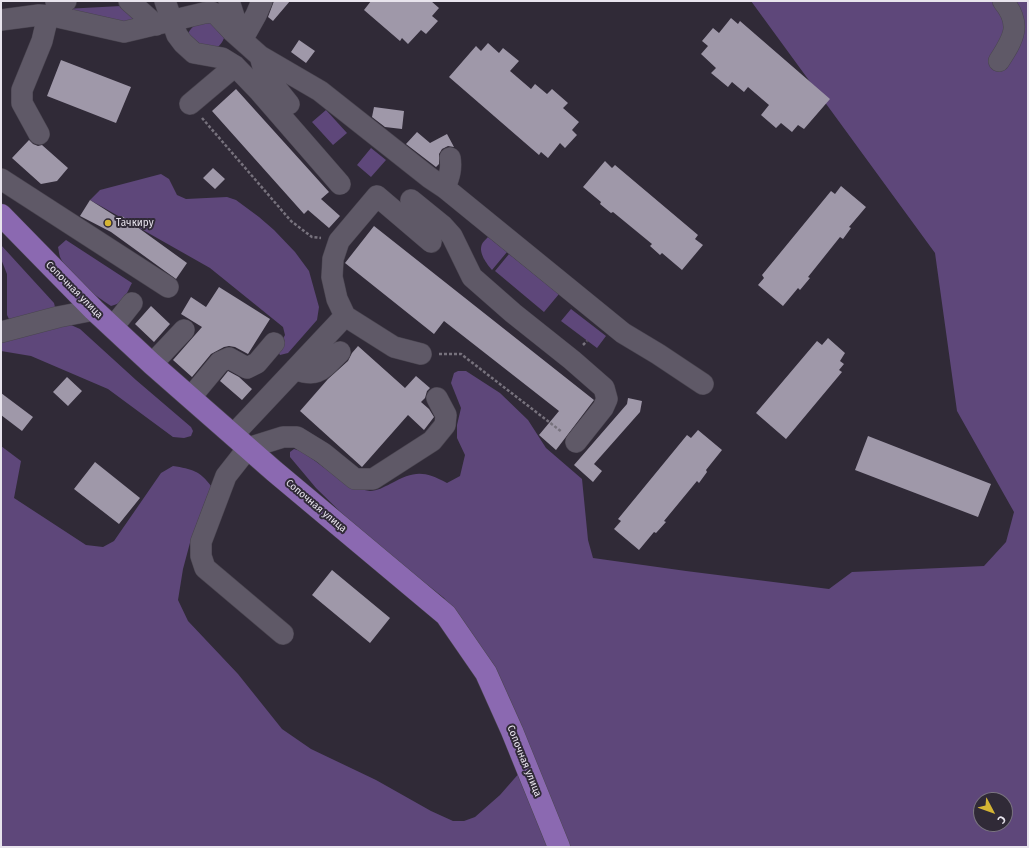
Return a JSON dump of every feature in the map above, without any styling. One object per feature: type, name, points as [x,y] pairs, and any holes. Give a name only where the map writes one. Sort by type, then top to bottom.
[{"type":"main road","name":"Сопочная улица","points":[[1,215],[94,310],[152,364],[446,615],[486,673],[512,731],[559,847]]},
{"type":"street","points":[[130,1],[164,23],[189,49],[194,52],[222,58],[235,66],[346,180],[271,83],[265,74],[260,56]]},
{"type":"street","points":[[164,23],[165,1]]},
{"type":"street","points":[[229,1],[242,40]]},
{"type":"street","points":[[242,40],[262,1]]},
{"type":"street","points":[[999,61],[1010,43],[1016,25],[1009,8],[1003,1]]},
{"type":"street","points":[[39,134],[22,103],[22,90],[56,7]]},
{"type":"street","points":[[11,13],[39,15],[56,7],[124,32],[164,23],[206,7],[211,12],[216,14],[260,56],[320,91],[437,183],[626,326],[658,354],[702,384]]},
{"type":"street","points":[[190,104],[235,66]]},
{"type":"street","points":[[405,207],[437,183],[450,176],[450,158]]},
{"type":"street","points":[[1,179],[168,286]]},
{"type":"street","points":[[421,354],[394,347],[345,316],[337,299],[332,277],[333,259],[339,242],[378,196],[405,207],[443,226],[452,236],[472,277],[604,388],[607,399],[603,408],[576,442]]},
{"type":"street","points":[[405,207],[432,242]]},
{"type":"street","points":[[113,327],[132,303]]},
{"type":"street","points":[[1,332],[58,317],[94,310]]},
{"type":"street","points":[[283,634],[205,568],[201,556],[201,542],[241,441],[295,369],[345,316]]},
{"type":"street","points":[[152,364],[184,330]]},
{"type":"street","points":[[190,397],[220,362],[229,358],[247,368],[257,363],[274,343]]},
{"type":"street","points":[[295,369],[308,374],[315,373],[340,352]]},
{"type":"street","points":[[241,441],[297,437],[323,453],[355,479],[373,479],[432,441],[445,425],[446,415],[437,398]]},
{"type":"path","points":[[190,104],[291,221],[312,237]]},
{"type":"path","points":[[461,354],[576,442]]},
{"type":"shaded area","points":[[751,1],[996,1],[1006,13],[1000,67],[1009,1],[1028,1],[1028,847],[1,847],[1,446],[21,461],[14,498],[86,545],[103,547],[114,541],[161,473],[173,466],[185,468],[203,477],[211,486],[191,539],[183,569],[178,600],[188,621],[238,674],[282,729],[311,749],[376,780],[431,811],[453,821],[464,821],[475,817],[500,795],[521,771],[489,662],[444,598],[363,534],[316,488],[290,457],[290,452],[294,449],[301,451],[343,480],[370,491],[380,489],[406,477],[418,474],[425,474],[447,483],[460,476],[465,455],[457,438],[457,425],[461,408],[451,383],[454,373],[458,371],[466,371],[500,393],[528,420],[546,448],[582,479],[588,540],[593,558],[829,589],[852,572],[984,566],[1006,542],[1014,512],[957,411],[935,253]]},
{"type":"shaded area","points":[[121,6],[136,18],[127,25],[64,9]]},
{"type":"shaded area","points":[[207,19],[224,38],[220,45],[215,48],[200,48],[187,37],[192,28]]},
{"type":"shaded area","points":[[326,110],[347,133],[333,145],[312,122]]},
{"type":"shaded area","points":[[371,148],[386,160],[371,177],[357,165]]},
{"type":"shaded area","points":[[161,174],[169,179],[177,195],[186,199],[227,197],[236,200],[274,230],[295,252],[309,271],[319,307],[317,320],[288,353],[280,355],[277,350],[285,335],[283,327],[210,268],[90,200],[100,190]]},
{"type":"shaded area","points":[[488,237],[507,252],[492,270],[481,251],[482,244]]},
{"type":"shaded area","points":[[66,240],[132,283],[119,303],[111,306],[90,291],[70,272],[60,258],[58,247]]},
{"type":"shaded area","points":[[1,245],[54,303],[55,307],[52,310],[9,319],[7,315],[7,274],[1,259]]},
{"type":"shaded area","points":[[509,254],[559,294],[544,312],[495,271]]},
{"type":"shaded area","points":[[571,309],[606,336],[597,348],[561,321]]},
{"type":"shaded area","points":[[71,325],[80,329],[191,427],[193,431],[191,436],[184,438],[173,437],[108,389],[31,356],[1,351],[1,342],[57,327]]},
{"type":"building","points":[[274,1],[290,1],[273,21],[268,17]]},
{"type":"building","points":[[371,1],[431,1],[439,8],[432,16],[438,21],[426,34],[421,30],[408,44],[402,38],[400,41],[364,10]]},
{"type":"building","points":[[731,18],[738,24],[740,21],[830,99],[804,129],[798,125],[792,132],[781,123],[776,128],[761,115],[769,105],[748,87],[744,92],[732,82],[728,87],[711,73],[716,68],[701,54],[708,46],[702,41],[713,28],[719,33]]},
{"type":"building","points":[[299,40],[315,51],[306,63],[291,52]]},
{"type":"building","points":[[488,43],[499,53],[503,48],[519,61],[510,71],[531,89],[535,84],[547,94],[552,89],[568,103],[563,108],[579,122],[572,130],[577,135],[565,148],[560,143],[548,158],[541,152],[539,155],[449,77],[476,46],[481,51]]},
{"type":"building","points":[[61,60],[131,87],[116,123],[47,96]]},
{"type":"building","points":[[236,89],[329,192],[321,199],[340,216],[329,228],[308,210],[304,214],[212,111]]},
{"type":"building","points":[[374,107],[404,111],[402,129],[385,127],[372,117]]},
{"type":"building","points":[[417,132],[430,143],[447,134],[454,147],[448,146],[442,149],[439,154],[439,164],[436,167],[406,144]]},
{"type":"building","points":[[29,140],[38,146],[42,145],[68,168],[57,181],[41,184],[12,158]]},
{"type":"building","points":[[605,161],[612,168],[615,165],[698,235],[695,239],[703,245],[682,270],[662,253],[660,255],[650,246],[652,244],[613,212],[611,213],[600,204],[601,202],[583,187]]},
{"type":"building","points":[[213,168],[225,179],[215,189],[203,178]]},
{"type":"building","points":[[841,186],[866,207],[849,227],[851,228],[843,239],[840,237],[808,277],[810,278],[800,290],[798,288],[783,306],[758,285],[764,278],[762,275],[831,191],[835,194]]},
{"type":"building","points":[[90,200],[120,219],[122,216],[187,263],[176,279],[111,232],[80,216]]},
{"type":"building","points":[[374,226],[594,400],[556,450],[539,435],[559,411],[444,321],[434,334],[345,263]]},
{"type":"building","points":[[219,287],[270,319],[248,354],[235,347],[224,347],[211,354],[192,377],[173,360],[202,327],[181,314],[191,297],[206,307]]},
{"type":"building","points":[[151,306],[170,324],[154,342],[135,324]]},
{"type":"building","points":[[828,338],[845,353],[840,361],[844,364],[839,370],[842,372],[786,439],[756,413],[817,341],[822,345]]},
{"type":"building","points":[[358,346],[405,388],[416,376],[430,388],[427,391],[425,398],[421,402],[429,409],[434,417],[424,430],[408,415],[362,467],[300,411],[328,379],[348,361]]},
{"type":"building","points":[[228,371],[239,377],[252,389],[242,400],[220,381]]},
{"type":"building","points":[[67,377],[82,391],[68,406],[53,392]]},
{"type":"building","points":[[1,393],[33,417],[22,431],[1,415]]},
{"type":"building","points":[[628,398],[642,401],[640,412],[594,464],[602,471],[593,482],[574,465],[627,404]]},
{"type":"building","points":[[698,430],[722,450],[706,470],[707,472],[699,483],[697,481],[664,521],[666,522],[656,533],[654,532],[639,550],[614,529],[621,521],[618,519],[687,435],[691,438]]},
{"type":"building","points":[[868,436],[991,484],[978,517],[855,470]]},
{"type":"building","points":[[95,462],[140,498],[119,524],[74,489]]},
{"type":"building","points":[[332,570],[390,618],[370,643],[312,595]]},
{"type":"place","name":"Тачкиру","points":[[108,223]]}]
